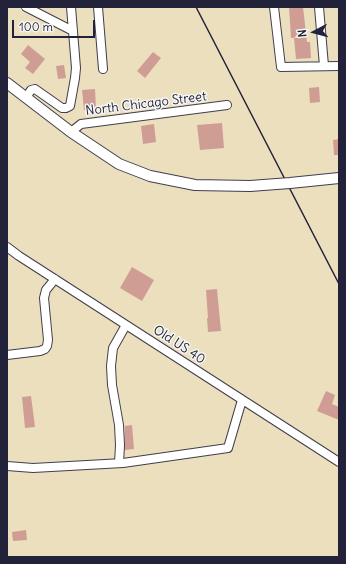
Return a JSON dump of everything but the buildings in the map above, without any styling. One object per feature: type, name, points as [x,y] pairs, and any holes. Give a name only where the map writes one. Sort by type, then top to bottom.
[{"type":"main road","points":[[7,84],[71,132],[119,164],[150,176],[195,185],[250,186],[339,178]]},
{"type":"street","points":[[26,7],[73,31]]},
{"type":"street","points":[[26,98],[31,90],[34,89],[62,108],[70,106],[76,68],[71,7]]},
{"type":"street","points":[[98,7],[103,69]]},
{"type":"street","points":[[274,7],[281,67],[339,66]]},
{"type":"street","points":[[319,7],[324,66]]},
{"type":"street","name":"North Chicago Street","points":[[71,132],[81,124],[227,105]]},
{"type":"street","name":"Old US 40","points":[[7,247],[339,462]]},
{"type":"street","points":[[7,356],[40,351],[45,349],[47,346],[48,340],[44,298],[46,290],[55,279]]},
{"type":"street","points":[[119,463],[119,425],[112,385],[111,366],[113,348],[126,325]]},
{"type":"street","points":[[7,466],[33,468],[119,463],[228,448],[242,400]]},
{"type":"railway","points":[[196,7],[339,284]]}]
